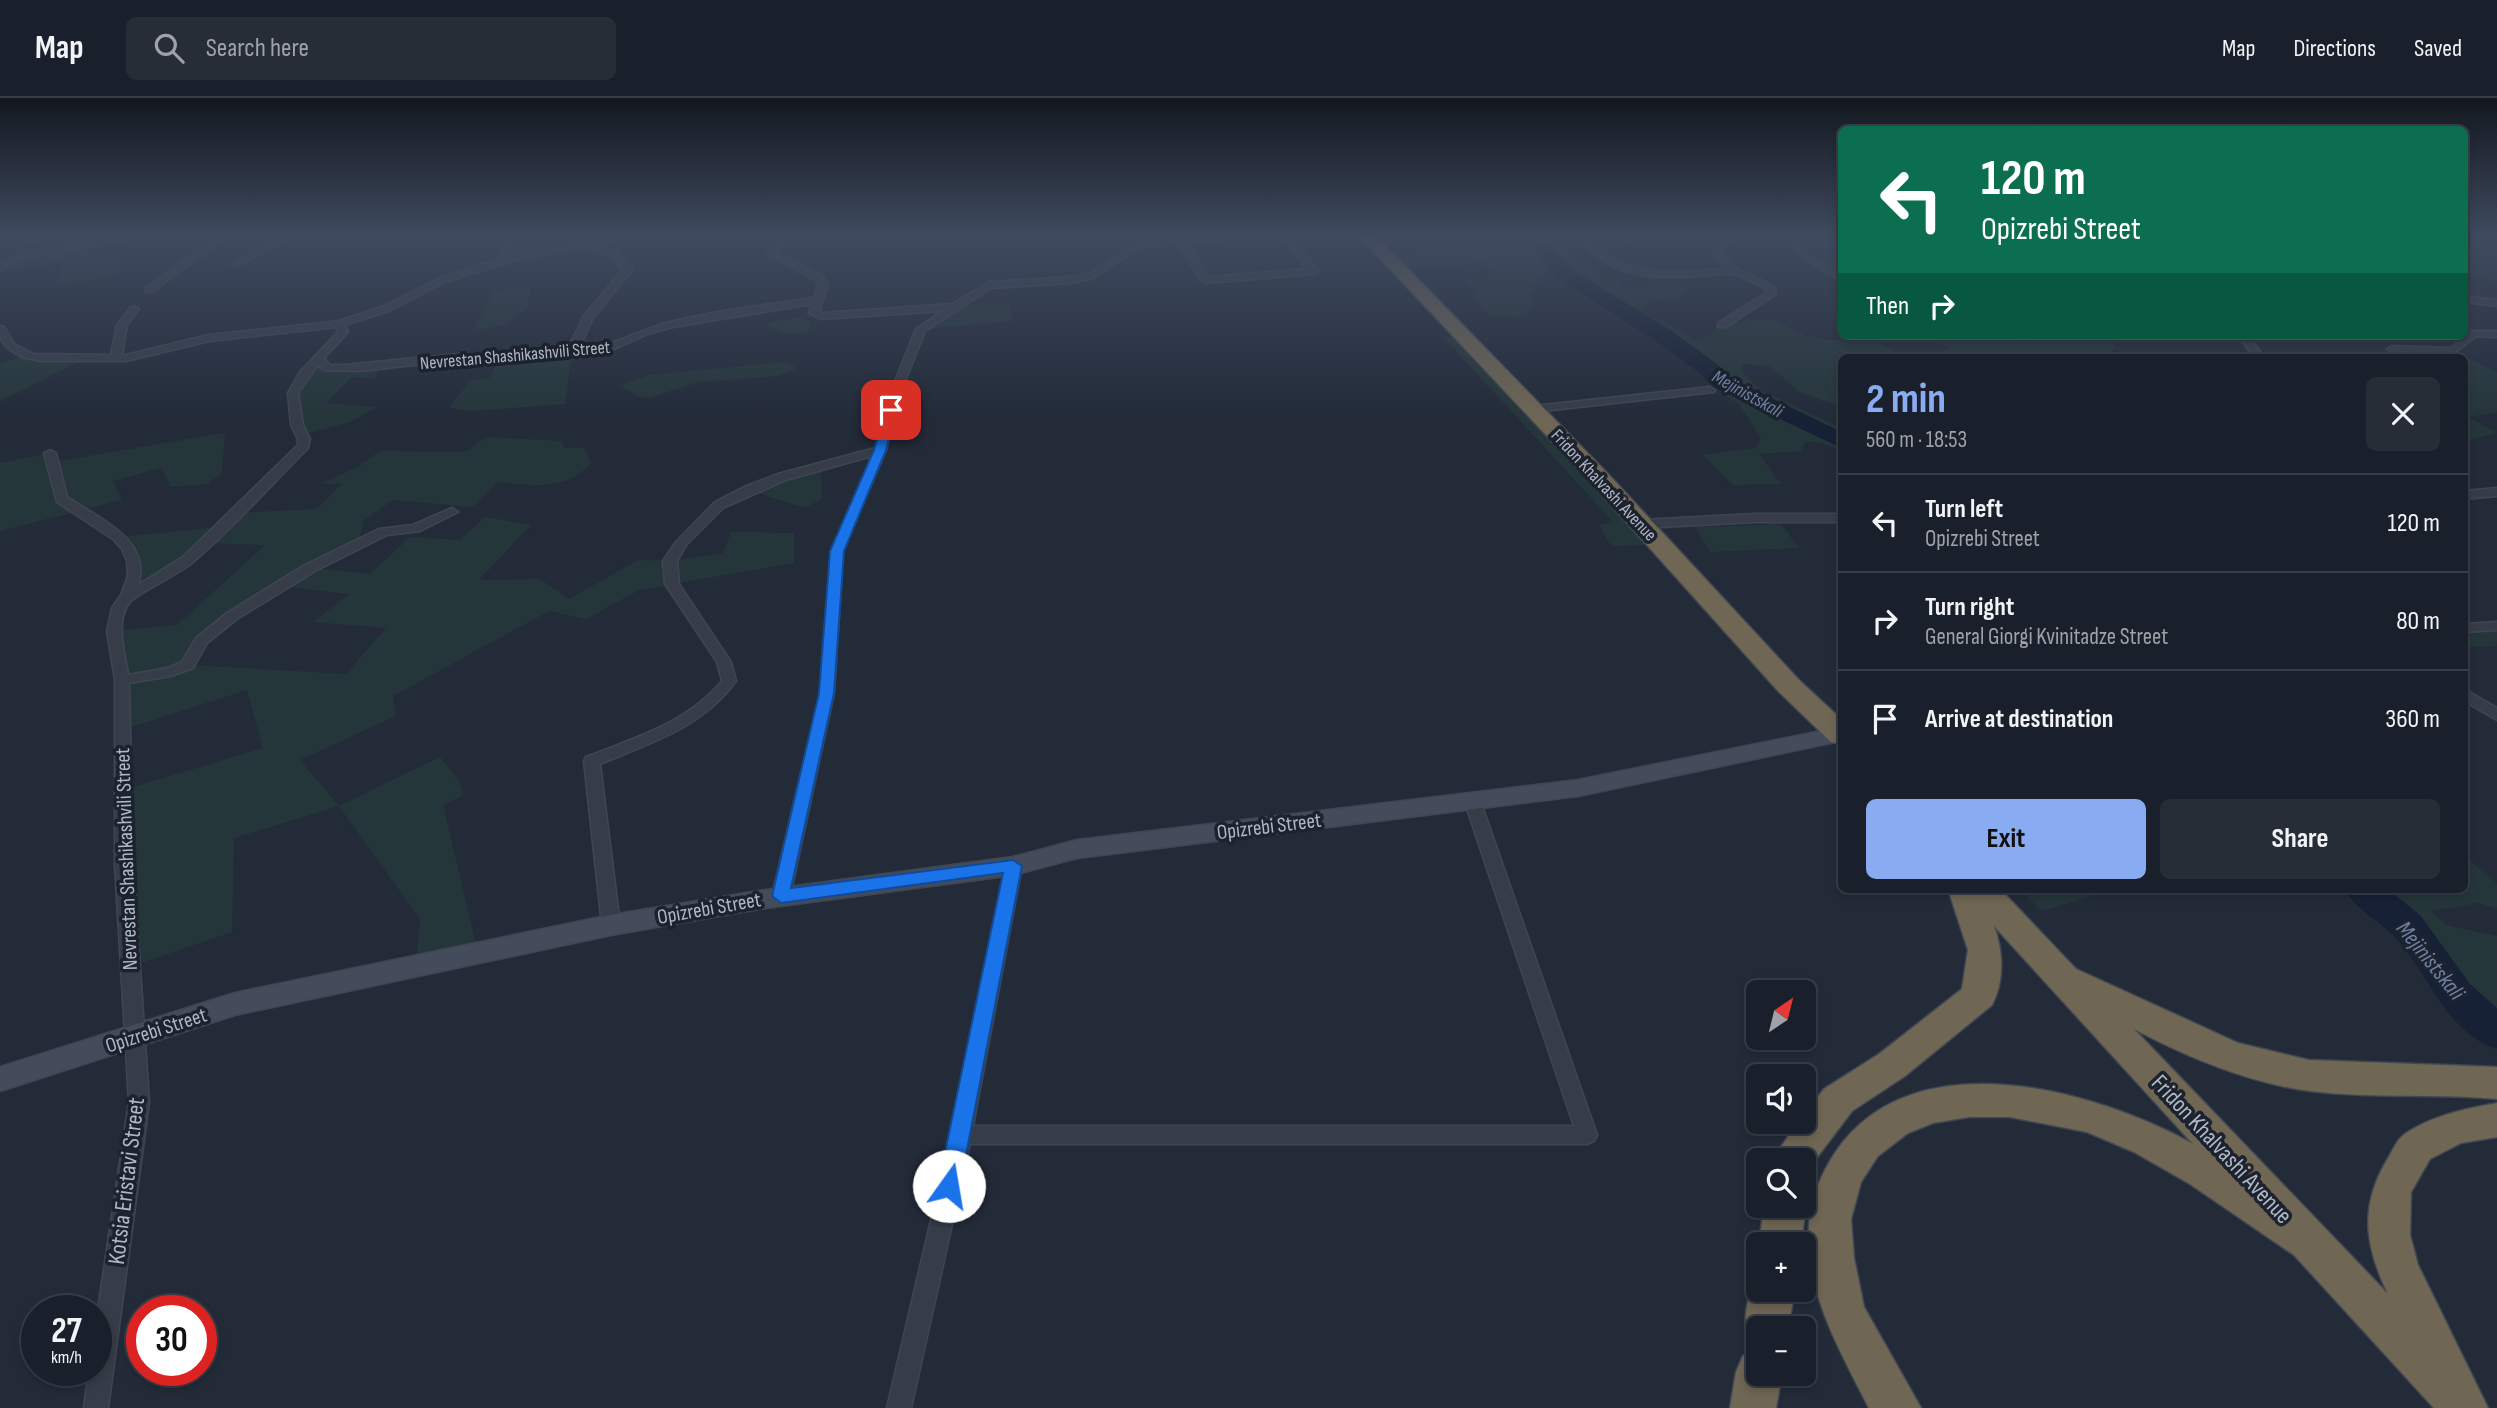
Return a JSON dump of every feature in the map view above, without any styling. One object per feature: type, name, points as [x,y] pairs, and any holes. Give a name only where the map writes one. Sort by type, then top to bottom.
[{"type":"highway","name":"Fridon Khalvashi Avenue","points":[[1426,297],[1642,524],[1789,686],[1838,732]]},
{"type":"highway","points":[[1800,1148],[1838,1100],[1892,1065],[1979,995],[1985,950],[1966,893]]},
{"type":"highway","name":"Fridon Khalvashi Avenue","points":[[1984,893],[2467,1408]]},
{"type":"highway","points":[[2055,970],[2163,1030],[2224,1055],[2284,1072],[2368,1079],[2497,1083]]},
{"type":"highway","points":[[1898,1408],[1888,1397],[1839,1300],[1830,1220],[1846,1165],[1882,1129],[1919,1110],[1964,1099],[1993,1098],[2041,1104],[2092,1117],[2149,1142],[2213,1178],[2310,1242]]},
{"type":"highway","points":[[2467,1408],[2398,1269],[2389,1235],[2388,1210],[2391,1190],[2416,1147],[2454,1128],[2497,1120]]},
{"type":"highway","points":[[1752,1408],[1756,1386]]},
{"type":"street","points":[[0,329],[4,346],[48,360],[133,357],[220,336],[340,324],[385,309],[408,297]]},
{"type":"street","points":[[572,353],[588,317],[605,297]]},
{"type":"street","points":[[819,297],[814,313],[827,317],[952,307]]},
{"type":"street","points":[[781,896],[827,693],[837,551],[880,450],[899,384],[921,329],[969,297]]},
{"type":"street","points":[[1722,326],[1766,297]]},
{"type":"street","points":[[2468,299],[2497,303]]},
{"type":"street","name":"Nevrestan Shashikashvili Street","points":[[319,359],[327,368],[349,369],[382,368],[458,357],[572,353],[624,345],[647,331],[678,323],[818,300]]},
{"type":"street","points":[[116,358],[122,325],[134,309]]},
{"type":"street","points":[[128,595],[159,580],[188,560],[304,446],[304,439],[297,425],[293,393],[304,374],[343,332],[340,324]]},
{"type":"street","points":[[2468,338],[2474,333],[2497,334]]},
{"type":"street","points":[[2246,340],[2255,354]]},
{"type":"street","points":[[2392,349],[2453,351],[2466,340]]},
{"type":"street","points":[[1534,410],[1710,390]]},
{"type":"street","points":[[611,925],[592,761],[668,729],[694,714],[718,697],[729,681],[724,662],[672,584],[670,561],[688,536],[719,505],[782,477],[880,450]]},
{"type":"street","name":"Nevrestan Shashikashvili Street","points":[[50,453],[61,499],[121,537],[134,556],[136,579],[119,608],[114,631],[122,680],[124,865],[136,1037]]},
{"type":"street","points":[[2468,495],[2497,492]]},
{"type":"street","points":[[122,680],[171,672],[188,665],[201,641],[232,616],[310,568],[384,532],[416,528],[452,512]]},
{"type":"street","points":[[1642,524],[1755,518],[1838,518]]},
{"type":"street","points":[[2468,628],[2497,625]]},
{"type":"street","points":[[2468,697],[2497,715]]},
{"type":"street","name":"Opizrebi Street","points":[[0,1079],[235,1004],[611,925],[781,896],[1013,866],[1077,849],[1473,803],[1578,788],[1838,734]]},
{"type":"street","points":[[961,1135],[1587,1135],[1473,803]]},
{"type":"street","points":[[899,1408],[961,1135],[1013,866]]},
{"type":"street","name":"Kotsia Eristavi Street","points":[[96,1408],[139,1102],[136,1037]]},
{"type":"shaded area","points":[[491,297],[529,297],[528,307],[505,325],[473,330]]},
{"type":"shaded area","points":[[1472,297],[1531,297],[1533,306],[1530,312],[1518,317],[1489,315]]},
{"type":"shaded area","points":[[1603,297],[1681,297],[1653,300],[1641,308],[1644,314],[1664,321],[1695,340],[1709,337],[1722,325],[1770,318],[1807,336],[1830,340],[1872,340],[1899,354],[1838,354],[1838,406],[1798,391],[1770,366],[1742,364],[1742,372],[1759,389],[1838,427],[1838,452],[1820,443],[1805,442],[1801,451],[1759,454],[1781,484],[1733,485],[1702,455],[1756,448],[1761,438],[1739,404],[1722,393],[1738,390]]},
{"type":"shaded area","points":[[1009,304],[1014,321],[921,329],[952,307]]},
{"type":"shaded area","points":[[799,317],[809,321],[811,329],[788,334],[766,324]]},
{"type":"shaded area","points":[[1452,336],[1648,545],[1611,546],[1599,525],[1613,522],[1444,338]]},
{"type":"shaded area","points":[[1935,340],[2019,340],[2025,343],[2037,340],[2113,340],[2114,347],[2110,353],[1926,354],[1951,349]]},
{"type":"shaded area","points":[[2453,351],[2459,354],[2411,354],[2409,352]]},
{"type":"shaded area","points":[[572,353],[565,404],[470,411],[449,407],[471,380],[490,378],[500,356]]},
{"type":"shaded area","points":[[26,355],[84,359],[0,401],[0,364]]},
{"type":"shaded area","points":[[2468,358],[2497,373],[2497,412],[2469,417],[2497,433],[2468,440]]},
{"type":"shaded area","points":[[319,359],[327,368],[382,368],[374,378],[352,377],[326,403],[376,407],[351,422],[302,435],[293,393]]},
{"type":"shaded area","points":[[784,362],[793,365],[794,370],[778,376],[698,382],[649,398],[637,396],[623,387],[623,384],[649,375]]},
{"type":"shaded area","points":[[225,433],[222,472],[208,484],[171,487],[161,468],[113,481],[122,500],[0,531],[0,463],[50,453],[52,462]]},
{"type":"shaded area","points":[[486,437],[563,441],[564,448],[584,448],[591,463],[571,479],[560,483],[536,485],[498,482],[473,507],[393,500],[364,520],[358,545],[311,568],[370,574],[410,537],[460,540],[485,517],[531,525],[479,580],[540,579],[569,599],[638,560],[670,561],[723,553],[731,532],[794,533],[794,563],[639,590],[586,619],[549,611],[393,696],[396,716],[300,760],[339,806],[234,838],[232,932],[129,967],[123,790],[263,748],[247,690],[122,730],[114,631],[177,625],[265,545],[206,543],[128,595],[136,579],[121,537],[221,527],[234,513],[317,509],[341,484],[323,483],[359,466],[380,451],[466,452]],"holes":[[[279,586],[349,594],[313,622],[386,628],[346,674],[188,665],[201,641]]]},
{"type":"shaded area","points":[[821,466],[822,499],[805,508],[748,490]]},
{"type":"shaded area","points":[[1781,524],[1799,548],[1710,552],[1695,527]]},
{"type":"shaded area","points":[[2497,631],[2497,646],[2468,647],[2468,634]]},
{"type":"shaded area","points":[[440,757],[458,780],[464,795],[443,805],[478,953],[416,966],[420,919],[339,806]]},
{"type":"shaded area","points":[[2468,859],[2497,883],[2497,909],[2478,903],[2431,911],[2446,925],[2497,936],[2497,1015],[2458,983],[2420,924],[2381,893],[2468,893]]},
{"type":"shaded area","points":[[2023,893],[2103,893],[2042,911]]},
{"type":"waterway","name":"Mejinistskali","points":[[1602,297],[1662,335],[1709,369],[1721,382],[1838,440]]},
{"type":"waterway","name":"Mejinistskali","points":[[2368,893],[2407,926],[2456,995],[2497,1033]]},
{"type":"route","points":[[891,410],[880,450],[837,551],[827,693],[781,896],[1013,866],[949,1186]]}]
